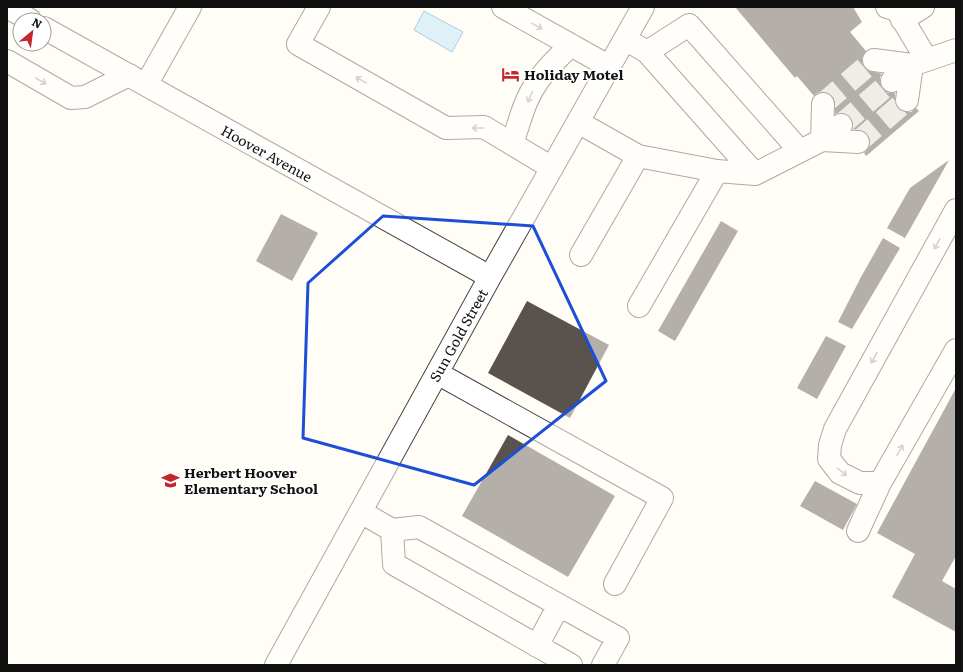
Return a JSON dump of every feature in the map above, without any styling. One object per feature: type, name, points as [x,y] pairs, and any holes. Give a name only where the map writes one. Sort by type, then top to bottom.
[{"type":"street","points":[[7,7],[16,12]]},
{"type":"street","points":[[7,62],[71,98],[85,97],[138,80],[190,7]]},
{"type":"street","points":[[319,7],[298,44],[446,128],[484,127],[552,168]]},
{"type":"street","points":[[503,7],[610,66]]},
{"type":"street","name":"Sun Gold Street","points":[[276,665],[490,277],[643,7]]},
{"type":"street","points":[[907,100],[919,62],[896,10],[923,7]]},
{"type":"street","points":[[647,52],[689,25],[800,150]]},
{"type":"street","name":"Hoover Avenue","points":[[52,32],[490,277]]},
{"type":"street","points":[[625,39],[647,52],[755,174]]},
{"type":"street","points":[[512,144],[528,98],[536,84],[549,67],[571,45]]},
{"type":"street","points":[[892,81],[919,62],[956,50]]},
{"type":"street","points":[[874,60],[919,62]]},
{"type":"street","points":[[822,140],[823,104]]},
{"type":"street","points":[[578,122],[638,156],[717,171],[755,174],[822,140],[841,125]]},
{"type":"street","points":[[822,140],[858,142]]},
{"type":"street","points":[[581,255],[638,156]]},
{"type":"street","points":[[639,306],[717,171]]},
{"type":"street","points":[[880,484],[860,483],[840,473],[829,458],[830,445],[835,429],[956,210]]},
{"type":"street","points":[[858,531],[880,484],[956,350]]},
{"type":"street","points":[[437,373],[662,498],[615,584]]},
{"type":"street","points":[[360,512],[392,530],[418,527],[618,638],[603,665]]},
{"type":"street","points":[[392,530],[394,564],[571,665]]},
{"type":"street","points":[[537,646],[560,605]]},
{"type":"highlighted area","points":[[383,216],[533,226],[606,381],[474,485],[303,438],[308,283]]},
{"type":"water","points":[[424,11],[463,32],[452,52],[414,30]]},
{"type":"building","points":[[735,7],[853,7],[862,22],[850,32],[866,51],[862,58],[863,65],[867,70],[882,74],[880,77],[880,82],[882,88],[888,93],[895,93],[895,104],[899,110],[911,112],[916,108],[919,111],[866,156],[864,153],[868,149],[870,143],[869,136],[864,131],[853,129],[851,118],[846,114],[835,114],[834,98],[830,94],[823,92],[817,93],[814,96],[797,76],[795,78]]},
{"type":"building","points":[[949,160],[905,238],[887,228],[910,188]]},
{"type":"building","points":[[281,214],[318,233],[292,281],[256,261]]},
{"type":"building","points":[[721,221],[738,231],[675,341],[658,331]]},
{"type":"building","points":[[883,238],[900,248],[852,329],[838,322]]},
{"type":"building","points":[[527,301],[609,345],[570,418],[488,373]]},
{"type":"building","points":[[826,336],[846,346],[817,399],[797,388]]},
{"type":"building","points":[[956,388],[956,556],[942,581],[956,589],[956,632],[892,597],[915,554],[877,533]]},
{"type":"building","points":[[508,435],[615,496],[568,577],[462,516]]},
{"type":"building","points":[[815,481],[857,504],[843,530],[800,506]]},
{"type":"tunnel","points":[[823,104],[874,60]]},
{"type":"tunnel","points":[[841,125],[892,81]]},
{"type":"tunnel","points":[[858,142],[907,100]]},
{"type":"place","name":"Holiday Motel","points":[[511,74]]},
{"type":"place","name":"Herbert Hoover Elementary School","points":[[171,480]]}]
